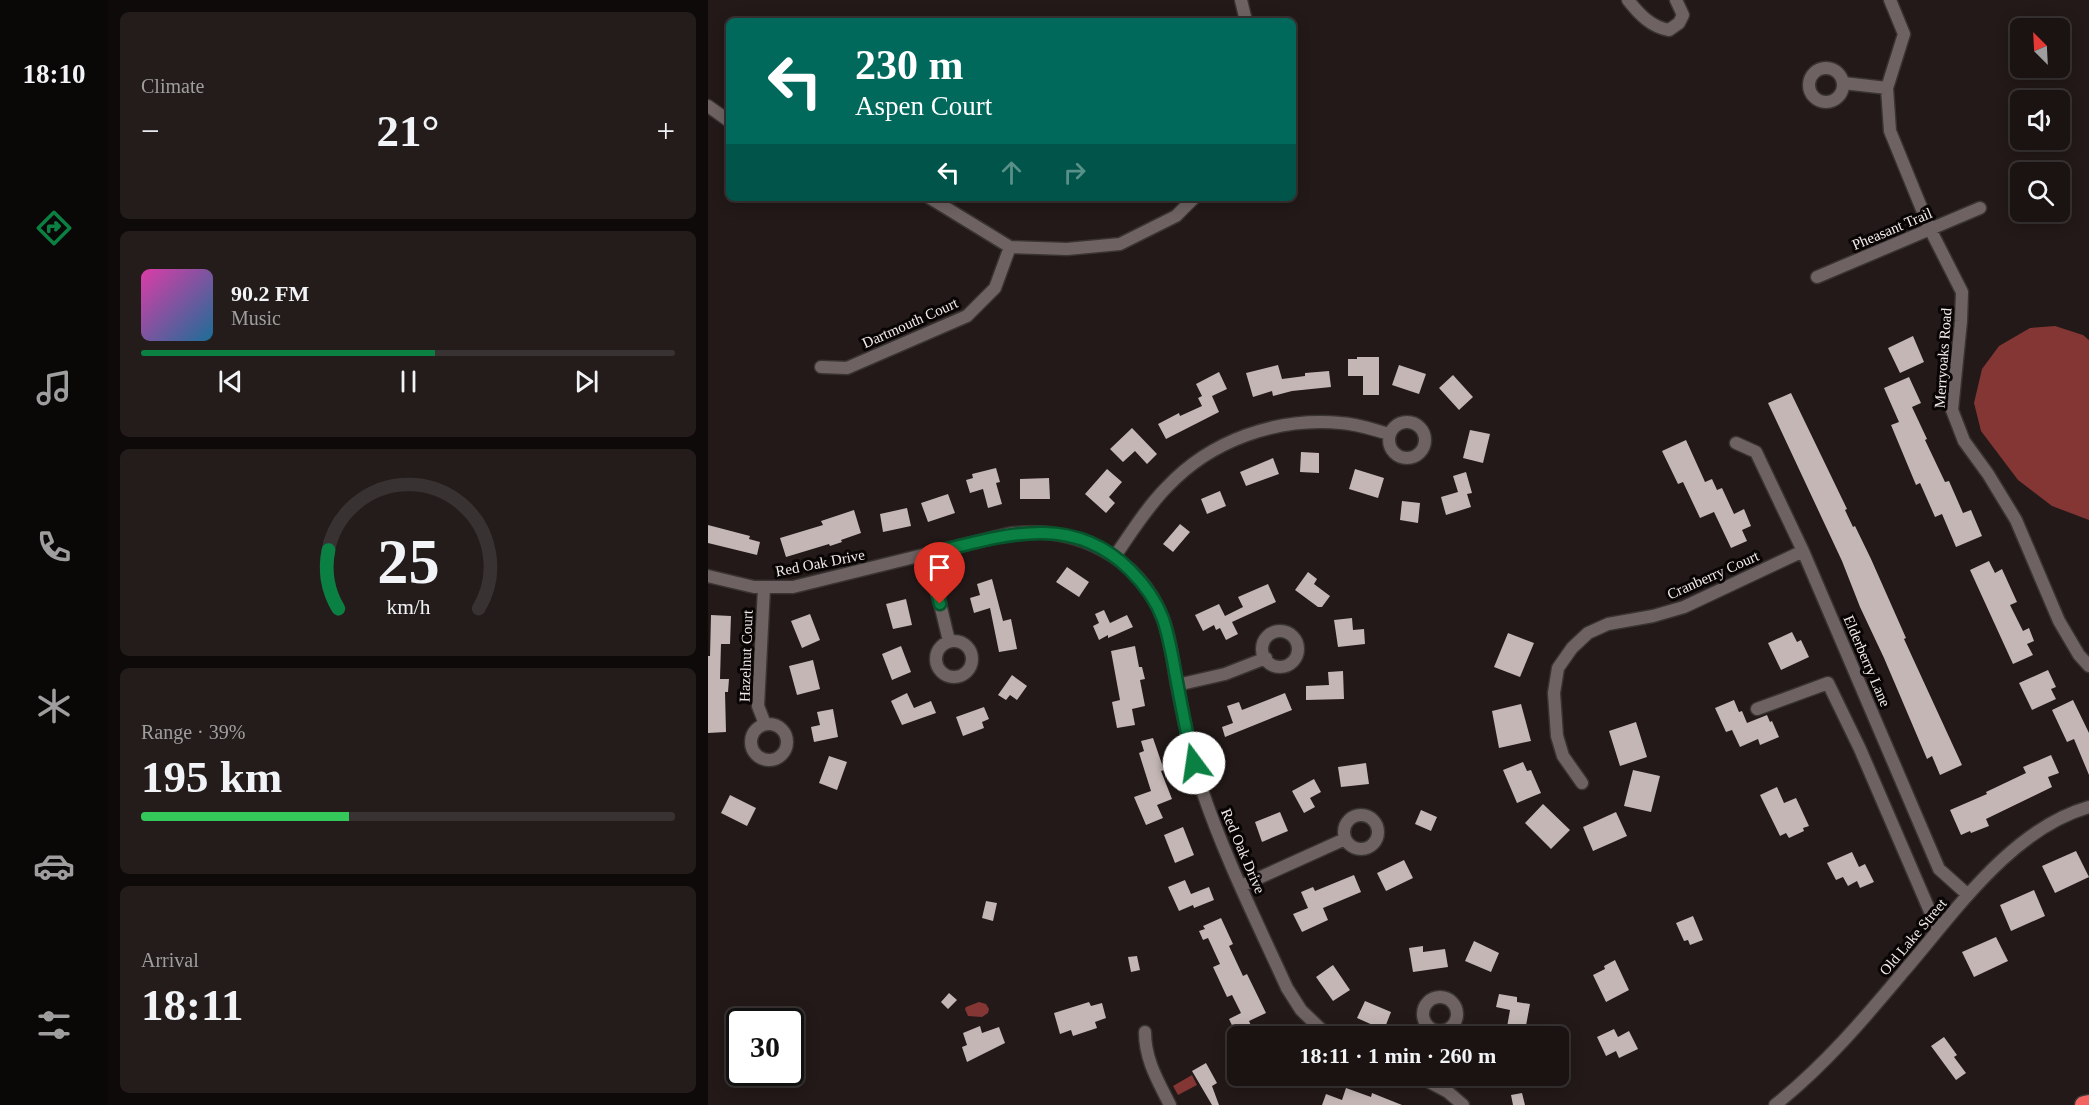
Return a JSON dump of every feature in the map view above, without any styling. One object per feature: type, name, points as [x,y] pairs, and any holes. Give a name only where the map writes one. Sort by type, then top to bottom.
[{"type":"highway","points":[[2084,1105],[2089,1104]]},
{"type":"street","points":[[1241,0],[1244,18]]},
{"type":"street","points":[[1628,0],[1648,21],[1669,30],[1679,22],[1683,15],[1676,0]]},
{"type":"street","name":"Merryoaks Road","points":[[1890,0],[1904,34],[1887,88],[1890,131],[1930,229],[1962,292],[1952,410],[1964,441],[1988,474],[2016,520],[2060,621],[2079,655],[2089,666]]},
{"type":"street","points":[[1843,83],[1887,88]]},
{"type":"street","points":[[708,106],[726,120]]},
{"type":"street","points":[[935,201],[1010,247],[1067,249],[1120,244],[1176,216],[1191,201]]},
{"type":"street","name":"Pheasant Trail","points":[[1816,277],[1980,208]]},
{"type":"street","name":"Dartmouth Court","points":[[821,367],[847,368],[967,316],[995,288],[1010,247]]},
{"type":"street","points":[[1115,556],[1154,502],[1176,478],[1214,450],[1238,438],[1281,425],[1316,422],[1358,425],[1390,434]]},
{"type":"street","name":"Elderberry Lane","points":[[1736,443],[1756,452],[1803,551],[1939,869],[1968,895]]},
{"type":"street","name":"Red Oak Drive","points":[[708,576],[764,588],[793,587],[1008,534],[1034,531],[1074,537],[1115,556],[1141,581],[1157,604],[1169,639],[1187,738],[1214,823],[1287,988],[1301,1010],[1318,1026]]},
{"type":"street","name":"Cranberry Court","points":[[1582,783],[1563,756],[1557,736],[1554,693],[1558,669],[1572,648],[1588,633],[1608,624],[1653,616],[1684,606],[1803,551]]},
{"type":"street","points":[[928,554],[949,641]]},
{"type":"street","name":"Hazelnut Court","points":[[764,588],[758,706],[765,724]]},
{"type":"street","points":[[1177,685],[1225,674],[1266,658]]},
{"type":"street","points":[[1757,709],[1828,683],[1860,749],[1938,930]]},
{"type":"street","name":"Old Lake Street","points":[[1774,1105],[1828,1058],[1968,895],[2020,844],[2046,825],[2089,807]]},
{"type":"street","points":[[1241,886],[1345,839]]},
{"type":"street","points":[[1145,1032],[1145,1049],[1150,1066],[1170,1105]]},
{"type":"street","points":[[1437,1086],[1463,1105]]},
{"type":"shaded area","points":[[2055,326],[2083,335],[2089,340],[2089,520],[2052,506],[2018,480],[1981,431],[1974,403],[1982,369],[1999,346],[2030,328]]},
{"type":"shaded area","points":[[979,1002],[986,1004],[989,1009],[988,1013],[982,1017],[968,1016],[966,1007]]},
{"type":"shaded area","points":[[1192,1075],[1197,1085],[1178,1095],[1173,1086]]},
{"type":"building","points":[[1913,336],[1924,362],[1900,373],[1888,348]]},
{"type":"building","points":[[1357,357],[1379,357],[1379,395],[1363,395],[1363,376],[1348,376],[1348,359],[1357,359]]},
{"type":"building","points":[[1278,365],[1282,379],[1305,376],[1305,373],[1329,371],[1331,387],[1292,391],[1273,396],[1272,391],[1253,397],[1246,373]]},
{"type":"building","points":[[1399,365],[1426,374],[1419,394],[1392,385]]},
{"type":"building","points":[[1219,372],[1227,389],[1212,396],[1219,412],[1166,439],[1158,424],[1179,413],[1180,416],[1202,406],[1198,398],[1202,396],[1196,384]]},
{"type":"building","points":[[1453,375],[1473,397],[1459,410],[1439,388]]},
{"type":"building","points":[[1909,377],[1921,403],[1912,407],[1927,439],[1925,440],[1945,482],[1949,481],[1963,513],[1971,510],[1982,536],[1956,547],[1942,514],[1935,517],[1920,483],[1916,485],[1891,425],[1899,422],[1884,388]]},
{"type":"building","points":[[1791,393],[1847,509],[1845,510],[1853,527],[1855,526],[1871,559],[1906,638],[1904,639],[1962,765],[1940,775],[1932,756],[1927,759],[1842,561],[1768,403]]},
{"type":"building","points":[[1132,428],[1157,454],[1147,464],[1135,451],[1123,462],[1110,449]]},
{"type":"building","points":[[1470,430],[1490,434],[1483,463],[1463,458]]},
{"type":"building","points":[[1686,440],[1705,482],[1712,479],[1717,490],[1722,488],[1734,514],[1744,509],[1751,526],[1742,530],[1747,541],[1731,548],[1714,512],[1700,518],[1683,482],[1678,484],[1662,451]]},
{"type":"building","points":[[1301,452],[1319,453],[1319,473],[1300,472]]},
{"type":"building","points":[[1273,458],[1279,474],[1246,486],[1240,472]]},
{"type":"building","points":[[996,468],[1000,482],[996,483],[1002,504],[988,508],[983,489],[970,493],[966,480],[973,478],[972,474]]},
{"type":"building","points":[[1107,469],[1122,482],[1109,497],[1115,503],[1106,513],[1085,494]]},
{"type":"building","points":[[1355,469],[1384,478],[1378,498],[1349,489]]},
{"type":"building","points":[[1466,472],[1472,493],[1467,494],[1471,507],[1446,515],[1441,497],[1458,492],[1453,476]]},
{"type":"building","points":[[1049,478],[1050,499],[1020,499],[1020,479]]},
{"type":"building","points":[[1220,491],[1226,506],[1207,514],[1201,499]]},
{"type":"building","points":[[948,494],[955,513],[928,522],[921,503]]},
{"type":"building","points":[[1402,501],[1420,503],[1418,523],[1400,520]]},
{"type":"building","points":[[907,508],[911,526],[883,532],[880,514]]},
{"type":"building","points":[[854,510],[861,533],[830,546],[829,544],[786,557],[780,538],[823,525],[821,521]]},
{"type":"building","points":[[1180,524],[1190,532],[1173,552],[1163,544]]},
{"type":"building","points":[[708,525],[750,536],[749,539],[760,542],[757,555],[708,543]]},
{"type":"building","points":[[1989,561],[1995,573],[2002,569],[2017,602],[2010,605],[2023,631],[2029,628],[2034,641],[2027,644],[2033,655],[2013,664],[1970,570]]},
{"type":"building","points":[[1067,567],[1089,582],[1079,597],[1056,582]]},
{"type":"building","points":[[1308,572],[1317,579],[1314,584],[1330,596],[1322,607],[1318,607],[1295,590]]},
{"type":"building","points":[[992,579],[1003,621],[1011,619],[1017,649],[999,652],[990,608],[974,613],[970,598],[980,595],[977,584]]},
{"type":"building","points":[[1268,584],[1276,602],[1232,622],[1238,634],[1226,640],[1220,628],[1216,630],[1214,625],[1203,631],[1195,615],[1219,604],[1225,616],[1243,607],[1238,597]]},
{"type":"building","points":[[906,599],[912,625],[893,629],[886,604]]},
{"type":"building","points":[[1104,610],[1110,623],[1127,615],[1133,627],[1099,640],[1093,626],[1099,623],[1095,614]]},
{"type":"building","points":[[810,614],[820,640],[802,648],[791,621]]},
{"type":"building","points":[[711,615],[731,616],[730,644],[721,644],[720,679],[729,679],[728,692],[725,692],[726,732],[708,733],[708,656],[710,656]]},
{"type":"building","points":[[1352,618],[1353,630],[1364,629],[1365,644],[1338,647],[1334,620]]},
{"type":"building","points":[[1792,632],[1797,642],[1801,640],[1809,657],[1781,670],[1768,643]]},
{"type":"building","points":[[1508,633],[1534,643],[1520,677],[1494,667]]},
{"type":"building","points":[[901,646],[911,672],[892,680],[882,654]]},
{"type":"building","points":[[1135,646],[1139,667],[1142,667],[1145,679],[1140,680],[1145,706],[1132,709],[1135,725],[1117,728],[1112,702],[1120,700],[1111,651]]},
{"type":"building","points":[[813,660],[820,689],[797,695],[789,666]]},
{"type":"building","points":[[2048,670],[2056,687],[2051,689],[2056,699],[2032,710],[2019,683]]},
{"type":"building","points":[[1343,671],[1344,699],[1306,700],[1306,686],[1329,685],[1328,672]]},
{"type":"building","points":[[1012,675],[1027,686],[1017,700],[1010,695],[1006,700],[998,695]]},
{"type":"building","points":[[907,693],[914,708],[931,701],[936,713],[902,725],[891,701]]},
{"type":"building","points":[[1285,693],[1292,710],[1225,737],[1222,727],[1233,723],[1227,706],[1239,702],[1242,710]]},
{"type":"building","points":[[1734,700],[1747,723],[1767,715],[1779,737],[1760,745],[1758,739],[1740,747],[1732,730],[1726,732],[1715,708]]},
{"type":"building","points":[[2073,700],[2089,733],[2089,775],[2074,739],[2067,742],[2052,710]]},
{"type":"building","points":[[1521,704],[1531,741],[1499,748],[1492,711]]},
{"type":"building","points":[[984,707],[989,719],[982,722],[984,728],[963,736],[956,717]]},
{"type":"building","points":[[833,709],[838,737],[814,742],[811,727],[820,725],[817,712]]},
{"type":"building","points":[[1636,722],[1647,757],[1620,766],[1609,731]]},
{"type":"building","points":[[1153,738],[1164,770],[1161,771],[1172,799],[1157,805],[1163,818],[1146,825],[1134,797],[1151,791],[1139,753],[1144,751],[1141,741]]},
{"type":"building","points":[[2051,755],[2059,773],[2048,777],[2052,787],[1986,819],[1989,826],[1961,835],[1950,810],[1987,794],[1986,792],[2026,773],[2023,767]]},
{"type":"building","points":[[829,756],[847,762],[837,790],[819,783]]},
{"type":"building","points":[[1523,762],[1527,771],[1531,770],[1541,793],[1517,803],[1503,770]]},
{"type":"building","points":[[1366,763],[1369,784],[1341,787],[1338,767]]},
{"type":"building","points":[[1633,770],[1660,776],[1651,812],[1624,806]]},
{"type":"building","points":[[1314,779],[1321,792],[1310,798],[1315,807],[1304,813],[1292,791]]},
{"type":"building","points":[[1777,787],[1784,803],[1796,798],[1809,826],[1789,838],[1786,833],[1780,836],[1760,795]]},
{"type":"building","points":[[730,795],[756,808],[747,826],[721,813]]},
{"type":"building","points":[[1543,804],[1570,830],[1551,849],[1525,823]]},
{"type":"building","points":[[1421,810],[1437,817],[1431,831],[1415,824]]},
{"type":"building","points":[[1280,812],[1288,831],[1262,842],[1255,822]]},
{"type":"building","points":[[1616,812],[1627,836],[1593,851],[1583,827]]},
{"type":"building","points":[[1183,827],[1194,855],[1175,863],[1164,835]]},
{"type":"building","points":[[2076,851],[2089,877],[2055,893],[2042,866]]},
{"type":"building","points":[[1852,852],[1859,867],[1865,864],[1874,882],[1860,888],[1857,881],[1848,886],[1843,877],[1836,880],[1827,863]]},
{"type":"building","points":[[1404,860],[1413,878],[1386,891],[1377,873]]},
{"type":"building","points":[[1354,875],[1361,892],[1323,908],[1328,920],[1302,932],[1293,914],[1308,908],[1301,892],[1313,887],[1315,891]]},
{"type":"building","points":[[1185,880],[1191,894],[1209,887],[1214,900],[1179,911],[1168,887]]},
{"type":"building","points":[[2034,890],[2045,916],[2011,931],[2000,905]]},
{"type":"building","points":[[986,901],[997,903],[993,921],[982,918]]},
{"type":"building","points":[[1693,916],[1703,940],[1690,945],[1688,940],[1684,941],[1676,923]]},
{"type":"building","points":[[1221,918],[1233,944],[1229,946],[1243,976],[1247,974],[1266,1013],[1249,1021],[1251,1026],[1232,1026],[1229,1019],[1241,1013],[1232,995],[1227,997],[1213,967],[1220,964],[1208,938],[1203,940],[1199,931],[1205,929],[1203,926]]},
{"type":"building","points":[[1996,937],[2008,961],[1974,977],[1962,952]]},
{"type":"building","points":[[1474,941],[1499,953],[1491,972],[1465,961]]},
{"type":"building","points":[[1423,946],[1423,952],[1445,949],[1448,967],[1413,972],[1409,948]]},
{"type":"building","points":[[1137,956],[1140,970],[1131,972],[1128,957]]},
{"type":"building","points":[[1615,960],[1629,990],[1606,1002],[1593,975],[1605,969],[1604,966]]},
{"type":"building","points":[[1333,965],[1350,990],[1333,1001],[1316,977]]},
{"type":"building","points":[[949,993],[957,1000],[948,1009],[941,1002]]},
{"type":"building","points":[[1499,994],[1517,997],[1517,1002],[1530,1004],[1526,1026],[1507,1026],[1510,1010],[1496,1007]]},
{"type":"building","points":[[1365,1001],[1391,1012],[1386,1026],[1375,1026],[1357,1018]]},
{"type":"building","points":[[1089,1002],[1091,1006],[1102,1003],[1106,1018],[1095,1022],[1097,1028],[1073,1036],[1071,1030],[1060,1034],[1054,1013]]},
{"type":"building","points":[[980,1026],[982,1033],[999,1027],[1005,1043],[967,1062],[962,1047],[967,1045],[963,1033]]},
{"type":"building","points":[[1614,1029],[1618,1037],[1629,1031],[1638,1049],[1619,1058],[1616,1051],[1606,1056],[1597,1037]]},
{"type":"building","points":[[1944,1037],[1957,1055],[1954,1057],[1966,1073],[1956,1080],[1931,1046]]},
{"type":"building","points":[[1206,1063],[1217,1083],[1212,1086],[1219,1105],[1212,1105],[1192,1071]]},
{"type":"building","points":[[1346,1088],[1371,1097],[1372,1093],[1402,1105],[1322,1105],[1326,1094],[1342,1100]]},
{"type":"building","points":[[1522,1093],[1525,1105],[1513,1105],[1511,1095]]},
{"type":"route","points":[[940,604],[928,554],[1008,534],[1034,531],[1074,537],[1115,556],[1141,581],[1157,604],[1163,618],[1194,763]]}]
